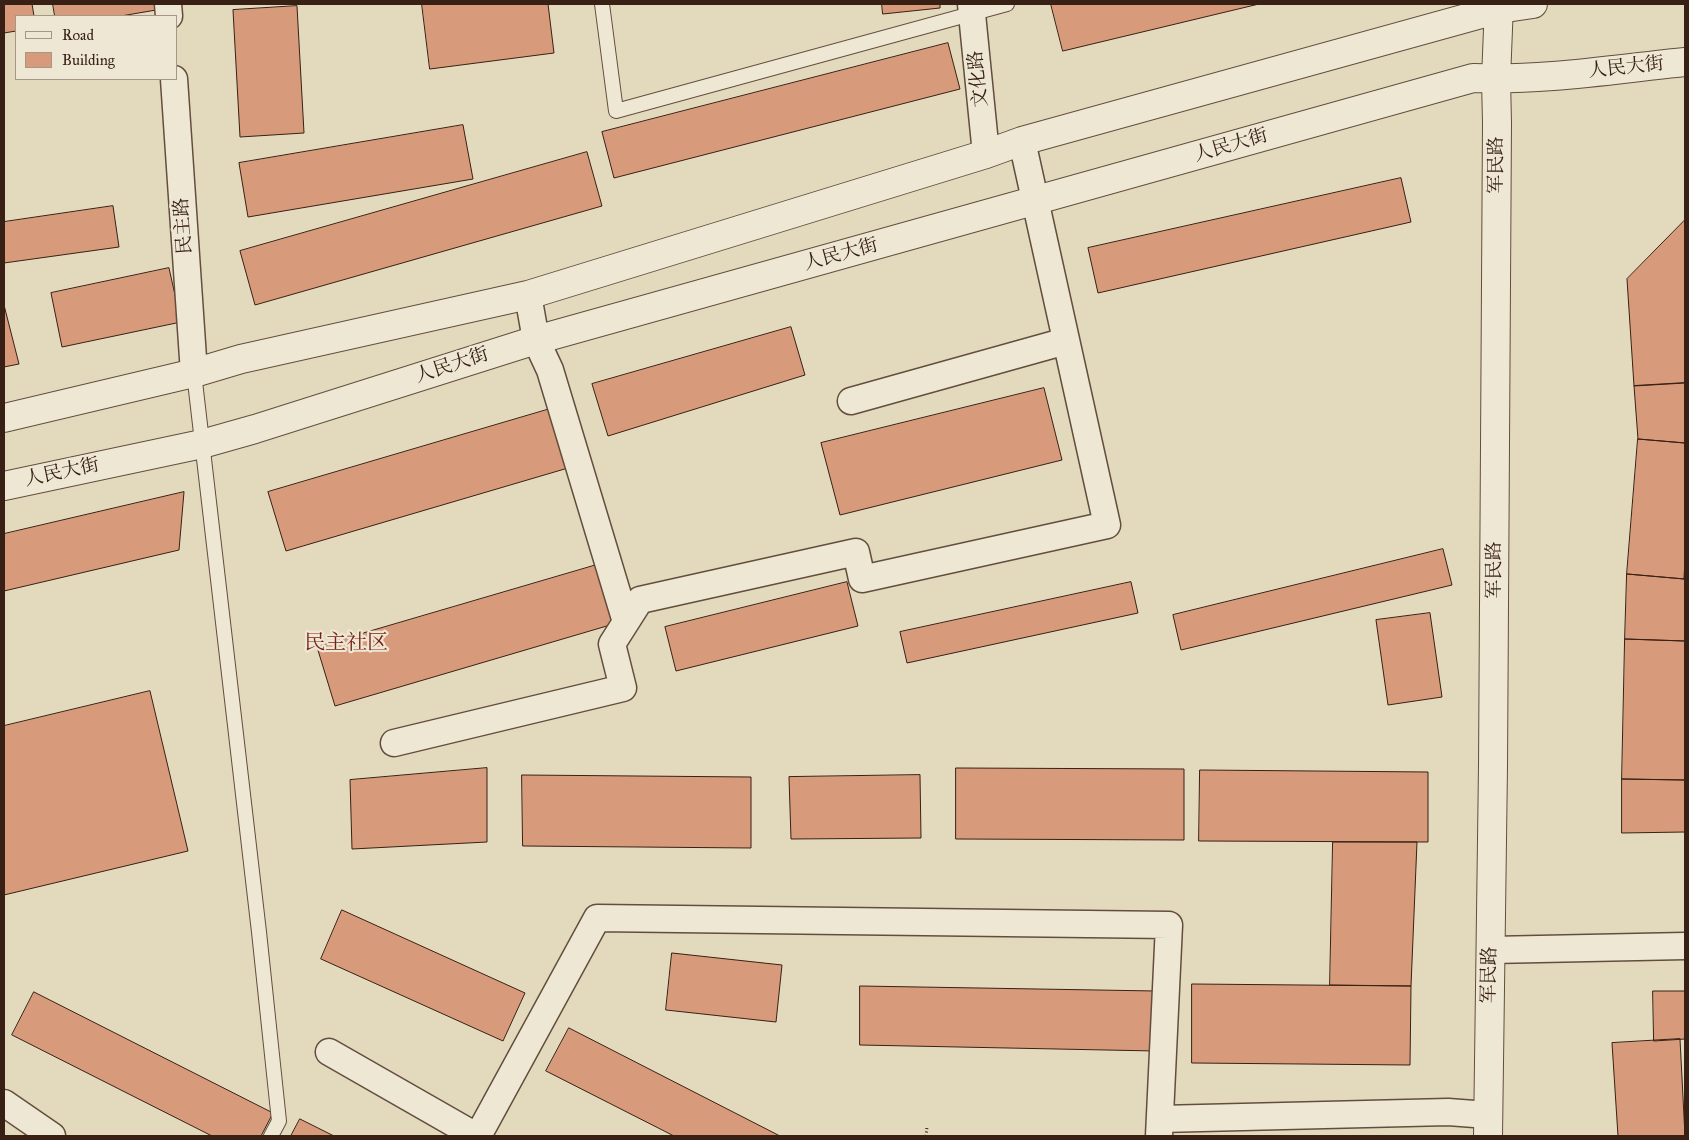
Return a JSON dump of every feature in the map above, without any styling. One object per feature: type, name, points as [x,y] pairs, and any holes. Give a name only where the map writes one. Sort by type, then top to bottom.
[{"type":"street","points":[[4,418],[194,373],[251,357],[528,295],[986,154],[1022,141],[1499,6],[1533,4]]},
{"type":"street","name":"军民路","points":[[1488,1125],[1493,756],[1496,79],[1499,6]]},
{"type":"street","name":"文化路","points":[[972,9],[986,154]]},
{"type":"street","name":"人民大街","points":[[4,486],[202,444],[536,340],[1473,78],[1496,79],[1576,74],[1685,62]]},
{"type":"street","name":"民主路","points":[[174,80],[194,373]]},
{"type":"street","points":[[394,743],[623,688],[612,644],[640,600],[856,552],[862,579],[1107,525],[1022,141]]},
{"type":"street","points":[[528,295],[536,340],[550,370],[626,622]]},
{"type":"street","points":[[851,401],[1066,341]]},
{"type":"street","points":[[329,1052],[477,1136],[596,918],[1169,925],[1160,1128],[1448,1112],[1488,1125]]},
{"type":"street","points":[[1491,950],[1685,946]]},
{"type":"street","points":[[4,1103],[52,1136]]},
{"type":"lane","points":[[602,4],[616,111],[972,9],[1007,4]]},
{"type":"lane","points":[[194,373],[279,1121],[271,1136]]},
{"type":"path","points":[[926,1136],[927,1127]]},
{"type":"building","points":[[4,4],[32,4],[34,15],[15,15],[15,31],[4,33]]},
{"type":"building","points":[[53,4],[161,4],[162,9],[127,15],[55,15]]},
{"type":"building","points":[[422,4],[548,4],[554,53],[430,69]]},
{"type":"building","points":[[882,4],[940,4],[940,8],[883,14]]},
{"type":"building","points":[[1051,4],[1259,4],[1063,51]]},
{"type":"building","points":[[297,6],[304,133],[240,137],[233,10]]},
{"type":"building","points":[[948,43],[960,89],[614,178],[602,132]]},
{"type":"building","points":[[463,125],[473,179],[248,217],[239,163]]},
{"type":"building","points":[[587,152],[602,206],[255,305],[240,251]]},
{"type":"building","points":[[1401,178],[1411,222],[1098,293],[1088,248]]},
{"type":"building","points":[[113,206],[119,247],[4,263],[4,222]]},
{"type":"building","points":[[1685,220],[1685,383],[1634,386],[1627,279]]},
{"type":"building","points":[[169,268],[181,322],[62,347],[51,293]]},
{"type":"building","points":[[4,305],[19,364],[4,367]]},
{"type":"building","points":[[791,327],[805,375],[608,436],[592,384]]},
{"type":"building","points":[[1685,383],[1685,443],[1638,439],[1634,386]]},
{"type":"building","points":[[1044,388],[1062,460],[840,515],[821,443]]},
{"type":"building","points":[[550,409],[568,468],[286,551],[268,492]]},
{"type":"building","points":[[1638,439],[1685,443],[1684,579],[1627,574]]},
{"type":"building","points":[[184,492],[179,550],[4,591],[4,534]]},
{"type":"building","points":[[1443,549],[1452,585],[1181,650],[1173,615]]},
{"type":"building","points":[[600,564],[617,623],[335,706],[317,647]]},
{"type":"building","points":[[1627,574],[1685,579],[1685,641],[1625,639]]},
{"type":"building","points":[[847,582],[858,626],[676,671],[665,627]]},
{"type":"building","points":[[1131,582],[1138,613],[907,663],[900,632]]},
{"type":"building","points":[[1430,613],[1442,697],[1388,705],[1376,620]]},
{"type":"building","points":[[1625,639],[1685,641],[1685,780],[1622,779]]},
{"type":"building","points":[[150,691],[188,851],[4,895],[4,726]]},
{"type":"building","points":[[487,768],[487,842],[352,849],[350,780]]},
{"type":"building","points":[[956,768],[1184,769],[1184,840],[956,839]]},
{"type":"building","points":[[1200,770],[1428,772],[1428,842],[1199,841]]},
{"type":"building","points":[[522,775],[751,777],[751,848],[523,846]]},
{"type":"building","points":[[920,775],[921,838],[791,839],[789,777]]},
{"type":"building","points":[[1622,779],[1685,780],[1685,832],[1622,833]]},
{"type":"building","points":[[1333,842],[1417,842],[1411,986],[1330,985]]},
{"type":"building","points":[[342,910],[525,993],[503,1041],[321,959]]},
{"type":"building","points":[[672,953],[782,965],[776,1022],[666,1010]]},
{"type":"building","points":[[1192,984],[1411,986],[1410,1065],[1192,1063]]},
{"type":"building","points":[[860,986],[1156,991],[1155,1051],[860,1045]]},
{"type":"building","points":[[1653,991],[1685,991],[1685,1039],[1654,1041]]},
{"type":"building","points":[[34,992],[273,1113],[261,1136],[212,1136],[12,1035]]},
{"type":"building","points":[[569,1028],[780,1136],[674,1136],[546,1071]]},
{"type":"building","points":[[1680,1039],[1685,1136],[1618,1136],[1612,1043]]},
{"type":"building","points":[[300,1119],[334,1136],[291,1136]]},
{"type":"district","name":"民主社区","points":[[346,644]]}]
